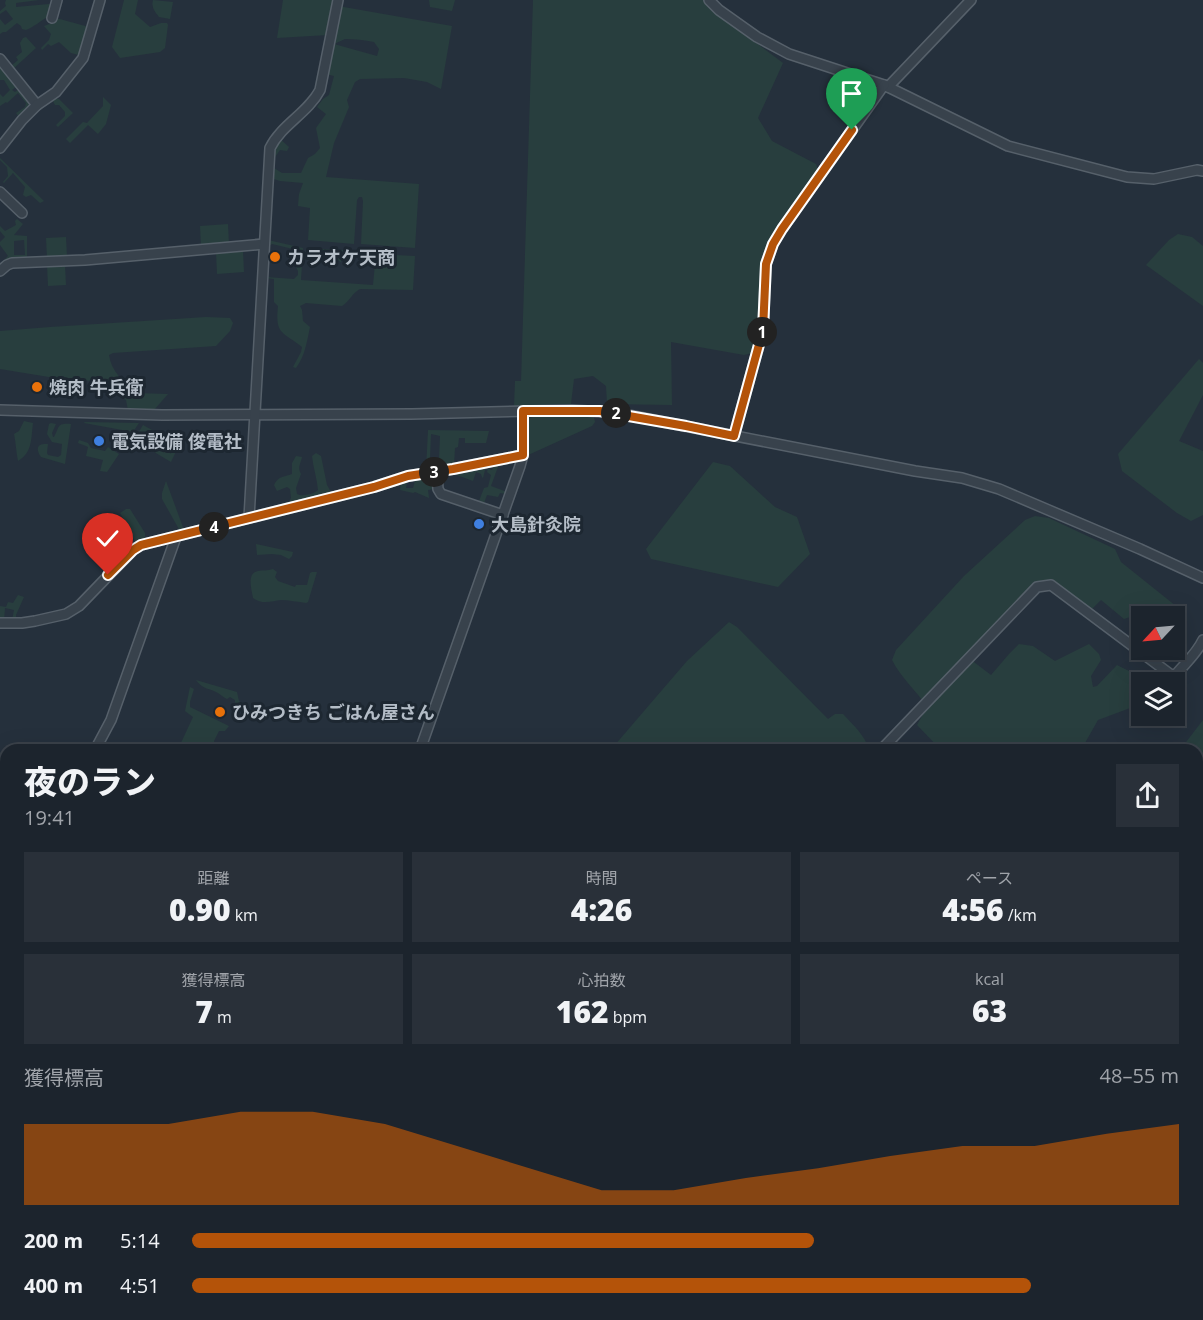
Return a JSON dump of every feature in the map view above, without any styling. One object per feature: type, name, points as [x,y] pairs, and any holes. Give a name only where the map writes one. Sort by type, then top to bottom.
[{"type":"street","points":[[52,18],[57,0]]},
{"type":"street","points":[[0,148],[21,120],[56,92],[83,58],[100,0]]},
{"type":"street","points":[[249,518],[270,148],[279,134],[312,102],[320,90],[338,0]]},
{"type":"street","points":[[709,0],[719,10],[757,37],[789,54],[886,86],[1008,146],[1127,177],[1154,179],[1197,170],[1203,171]]},
{"type":"street","points":[[734,436],[763,330],[766,264],[773,244],[886,86],[971,0]]},
{"type":"street","points":[[0,59],[37,105]]},
{"type":"street","points":[[0,192],[22,213]]},
{"type":"street","points":[[0,271],[12,263],[95,259],[264,244]]},
{"type":"street","points":[[0,410],[139,414],[600,411],[982,483],[1203,578]]},
{"type":"street","points":[[422,744],[523,455],[523,411]]},
{"type":"street","points":[[0,623],[22,623],[66,614],[79,606],[133,550],[141,545],[380,486],[408,476],[523,455]]},
{"type":"street","points":[[437,472],[438,489],[441,494],[502,515]]},
{"type":"street","points":[[97,744],[111,720],[176,537]]},
{"type":"street","points":[[887,744],[1037,587],[1051,585],[1174,677],[1190,661],[1203,640]]},
{"type":"green space","points":[[6,0],[39,0],[16,3],[16,7],[49,4],[52,6],[48,17],[32,27],[22,29],[17,23],[0,34],[0,19],[5,25],[13,19],[6,10],[0,14],[6,6]]},
{"type":"green space","points":[[124,0],[138,0],[135,14],[150,27],[167,23],[165,48],[160,52],[120,58],[112,47]]},
{"type":"green space","points":[[153,0],[173,2],[170,19],[159,17],[153,7]]},
{"type":"green space","points":[[283,0],[335,0],[328,35],[277,38]]},
{"type":"green space","points":[[429,0],[455,0],[452,11],[430,7]]},
{"type":"green space","points":[[533,0],[704,0],[718,14],[783,63],[758,118],[772,141],[816,164],[820,175],[773,244],[757,352],[744,355],[671,342],[672,405],[607,404],[606,386],[593,376],[574,379],[571,404],[514,406],[515,381],[521,381]]},
{"type":"green space","points":[[338,6],[452,26],[441,89],[427,82],[404,78],[360,79],[355,82],[347,100],[349,107],[334,143],[326,177],[419,184],[415,248],[361,244],[362,197],[357,200],[354,244],[308,240],[310,208],[298,206],[303,183],[271,178],[272,150],[280,139],[289,147],[287,151],[280,150],[275,157],[274,168],[282,173],[301,173],[308,158],[320,148],[316,128],[326,114],[317,107],[329,95],[334,76],[326,74]],"holes":[[[345,39],[374,42],[379,49],[377,56],[334,44]]]},
{"type":"green space","points":[[56,18],[89,27],[79,55],[71,53],[59,42],[51,46],[48,44],[42,50],[41,48],[49,40],[51,34],[44,26],[52,23]]},
{"type":"green space","points":[[26,37],[36,48],[13,69],[11,66],[22,52],[20,43]]},
{"type":"green space","points":[[0,64],[17,86],[12,90],[15,92],[19,89],[30,102],[29,108],[19,117],[16,113],[25,107],[26,103],[18,93],[0,106],[0,94],[3,97],[10,90],[4,80],[0,80]]},
{"type":"green space","points":[[103,97],[111,105],[106,124],[98,134],[88,125],[70,143],[66,139],[83,122],[87,123],[103,106]]},
{"type":"green space","points":[[52,99],[59,99],[73,113],[58,127],[56,125],[65,116],[65,112],[59,105],[55,105]]},
{"type":"green space","points":[[0,158],[44,201],[40,203],[31,195],[26,197],[23,195],[25,187],[13,173],[4,183],[8,176],[7,167]]},
{"type":"green space","points":[[17,219],[23,224],[14,235],[27,236],[27,258],[2,264],[8,256],[0,245],[5,237],[0,231],[0,226],[5,231],[16,225]],"holes":[[[24,240],[25,255],[14,255],[14,241]]]},
{"type":"green space","points":[[228,224],[229,244],[201,246],[200,226]]},
{"type":"green space","points":[[1178,234],[1192,237],[1203,246],[1203,306],[1146,265],[1169,240]]},
{"type":"green space","points":[[66,237],[67,257],[47,258],[46,238]]},
{"type":"green space","points":[[268,240],[303,248],[301,280],[373,285],[376,254],[415,256],[413,290],[360,289],[342,306],[306,303],[300,306],[303,321],[310,327],[302,358],[296,368],[293,367],[302,347],[281,331],[277,315],[278,306],[274,302],[274,279],[266,277],[294,279],[298,275],[296,267],[299,253],[297,250],[272,244],[267,247]]},
{"type":"green space","points":[[322,249],[343,250],[341,262],[322,252]]},
{"type":"green space","points":[[243,251],[244,272],[217,274],[216,252]]},
{"type":"green space","points":[[47,265],[65,265],[66,285],[48,286]]},
{"type":"green space","points":[[206,317],[230,318],[233,323],[230,331],[216,346],[109,355],[115,371],[135,393],[168,394],[154,410],[128,410],[126,400],[106,382],[55,378],[0,369],[0,331]]},
{"type":"green space","points":[[1199,359],[1203,363],[1203,395],[1179,441],[1203,451],[1203,515],[1191,521],[1122,471],[1118,454]]},
{"type":"green space","points":[[533,417],[594,417],[595,422],[592,426],[526,456],[527,419]]},
{"type":"green space","points":[[24,421],[33,423],[31,439],[29,449],[18,461],[14,434],[19,431]]},
{"type":"green space","points":[[85,422],[139,423],[133,432]]},
{"type":"green space","points":[[51,423],[56,424],[52,433],[53,437],[61,425],[71,424],[65,464],[41,457],[38,451],[39,446],[48,444],[48,455],[58,457],[61,455],[62,444],[52,442],[47,434]]},
{"type":"green space","points":[[143,425],[179,445],[171,462],[134,440]]},
{"type":"green space","points":[[428,430],[489,431],[486,443],[465,443],[465,438],[459,438],[458,447],[455,448],[454,465],[442,467],[439,458],[440,436],[431,434],[430,458],[433,469],[426,470]]},
{"type":"green space","points":[[79,440],[88,443],[91,448],[105,451],[108,447],[119,454],[107,472],[100,471],[103,460],[86,456],[88,447],[78,443]]},
{"type":"green space","points":[[316,453],[321,456],[331,495],[282,506],[282,503],[289,502],[291,498],[290,489],[287,487],[277,491],[274,485],[279,478],[292,474],[292,463],[296,456],[302,457],[297,494],[308,495],[318,490],[312,456]]},
{"type":"green space","points":[[713,462],[730,466],[775,507],[797,517],[810,554],[778,587],[651,559],[646,549]]},
{"type":"green space","points":[[499,464],[491,486],[507,492],[506,494],[500,493],[498,497],[487,495],[484,503],[479,501],[484,488],[488,487],[491,475],[487,472],[488,469],[492,470],[494,465]]},
{"type":"green space","points":[[486,466],[483,478],[476,472],[473,481],[451,473]]},
{"type":"green space","points":[[431,475],[434,489],[428,490],[429,498],[415,492],[400,490],[401,481],[408,479],[406,488],[413,488],[416,477]]},
{"type":"green space","points":[[166,481],[184,530],[180,531],[162,499]]},
{"type":"green space","points":[[130,509],[145,533],[145,541],[137,544],[135,542],[120,513]]},
{"type":"green space","points":[[1035,516],[1049,518],[1115,549],[1121,562],[1176,606],[1131,606],[1131,617],[1124,619],[1101,600],[1092,609],[1057,583],[1051,581],[1035,584],[966,656],[991,675],[1019,644],[1033,646],[1055,661],[1089,644],[1099,654],[1101,660],[1091,676],[1093,687],[1097,686],[1117,665],[1129,671],[1131,708],[1098,720],[1084,744],[935,744],[917,725],[927,707],[892,660],[896,650],[964,576],[1025,520]]},
{"type":"green space","points":[[256,544],[293,552],[292,556],[289,559],[281,555],[257,555]]},
{"type":"green space","points":[[273,569],[277,572],[275,577],[278,581],[295,587],[296,585],[307,585],[310,573],[317,572],[308,602],[281,600],[263,602],[253,598],[251,579],[254,572]]},
{"type":"green space","points":[[18,595],[24,597],[16,619],[12,620],[14,610],[5,608],[4,620],[0,620],[0,606],[6,607],[8,602],[13,603]]},
{"type":"green space","points":[[729,622],[737,627],[828,719],[835,714],[843,714],[855,726],[866,744],[616,744],[687,661]]},
{"type":"green space","points":[[196,680],[237,692],[239,701],[244,705],[243,709],[238,709],[235,700],[230,697],[227,699]]},
{"type":"green space","points":[[190,687],[194,689],[190,707],[229,726],[225,731],[219,731],[215,744],[180,744],[193,717],[185,711]]},
{"type":"green space","points":[[1203,720],[1203,744],[1185,744]]},
{"type":"place","name":"カラオケ天商","points":[[275,257]]},
{"type":"place","name":"焼肉 牛兵衛","points":[[37,387]]},
{"type":"place","name":"電気設備 俊電社","points":[[99,441]]},
{"type":"place","name":"大島針灸院","points":[[479,524]]},
{"type":"place","name":"ひみつきち ごはん屋さん","points":[[220,712]]},
{"type":"route","points":[[108,575],[141,545],[374,487],[408,476],[523,455],[523,411],[572,410],[618,413],[734,436],[763,330],[766,264],[773,244],[852,130]]}]
